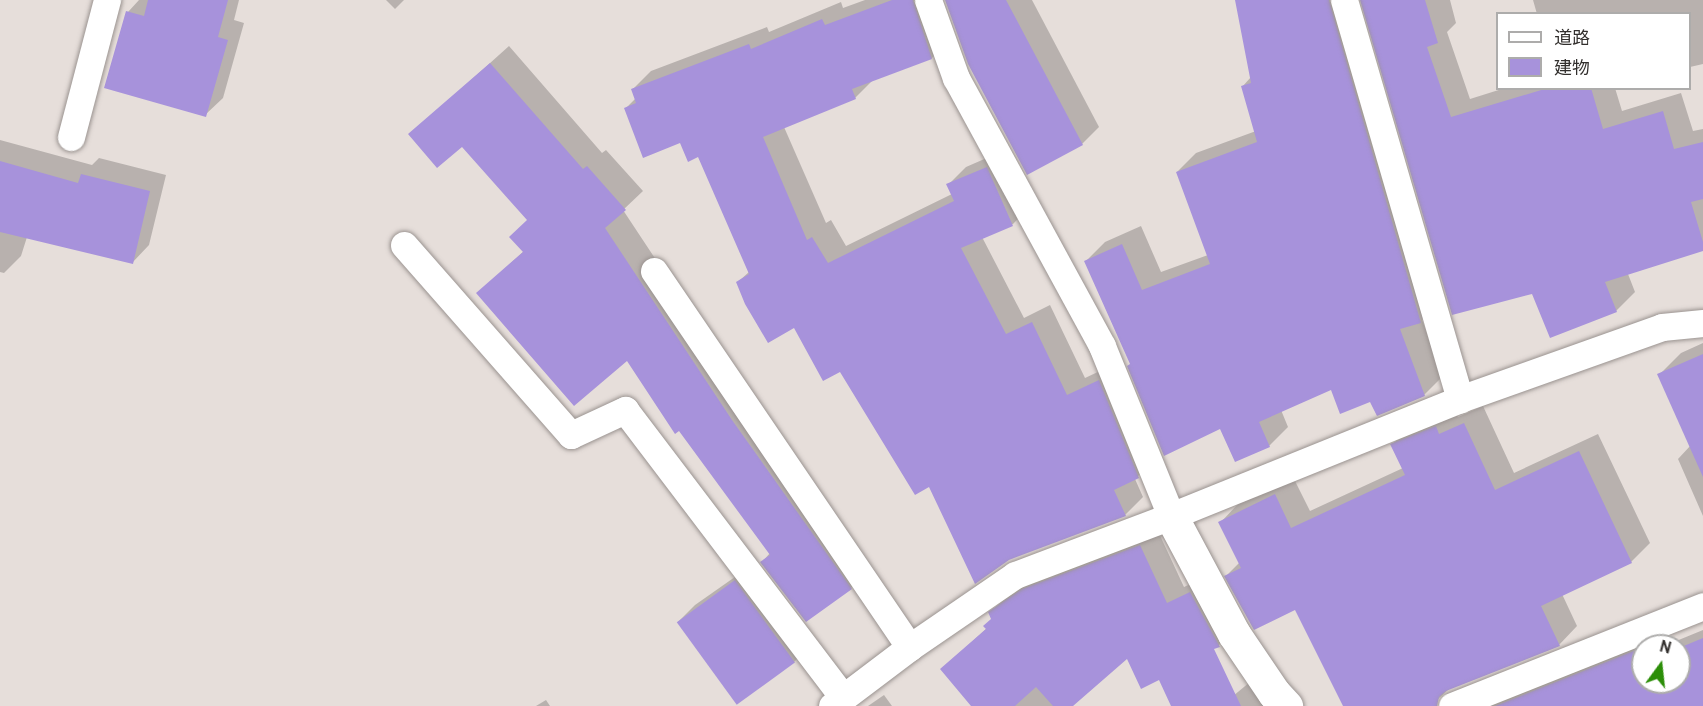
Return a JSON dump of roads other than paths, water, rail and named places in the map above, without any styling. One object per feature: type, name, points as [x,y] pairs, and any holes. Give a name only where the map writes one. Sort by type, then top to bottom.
[{"type":"street","points":[[1171,516],[1234,634],[1274,693],[1286,706]]},
{"type":"lane","points":[[71,137],[106,0]]},
{"type":"lane","points":[[927,0],[956,78],[1102,346],[1171,516]]},
{"type":"lane","points":[[1344,0],[1460,399]]},
{"type":"lane","points":[[404,245],[571,435],[625,410],[837,701],[910,647],[1015,575],[1171,516],[1460,399],[1662,327],[1703,323]]},
{"type":"lane","points":[[654,272],[910,647]]},
{"type":"lane","points":[[1452,706],[1703,606]]}]
